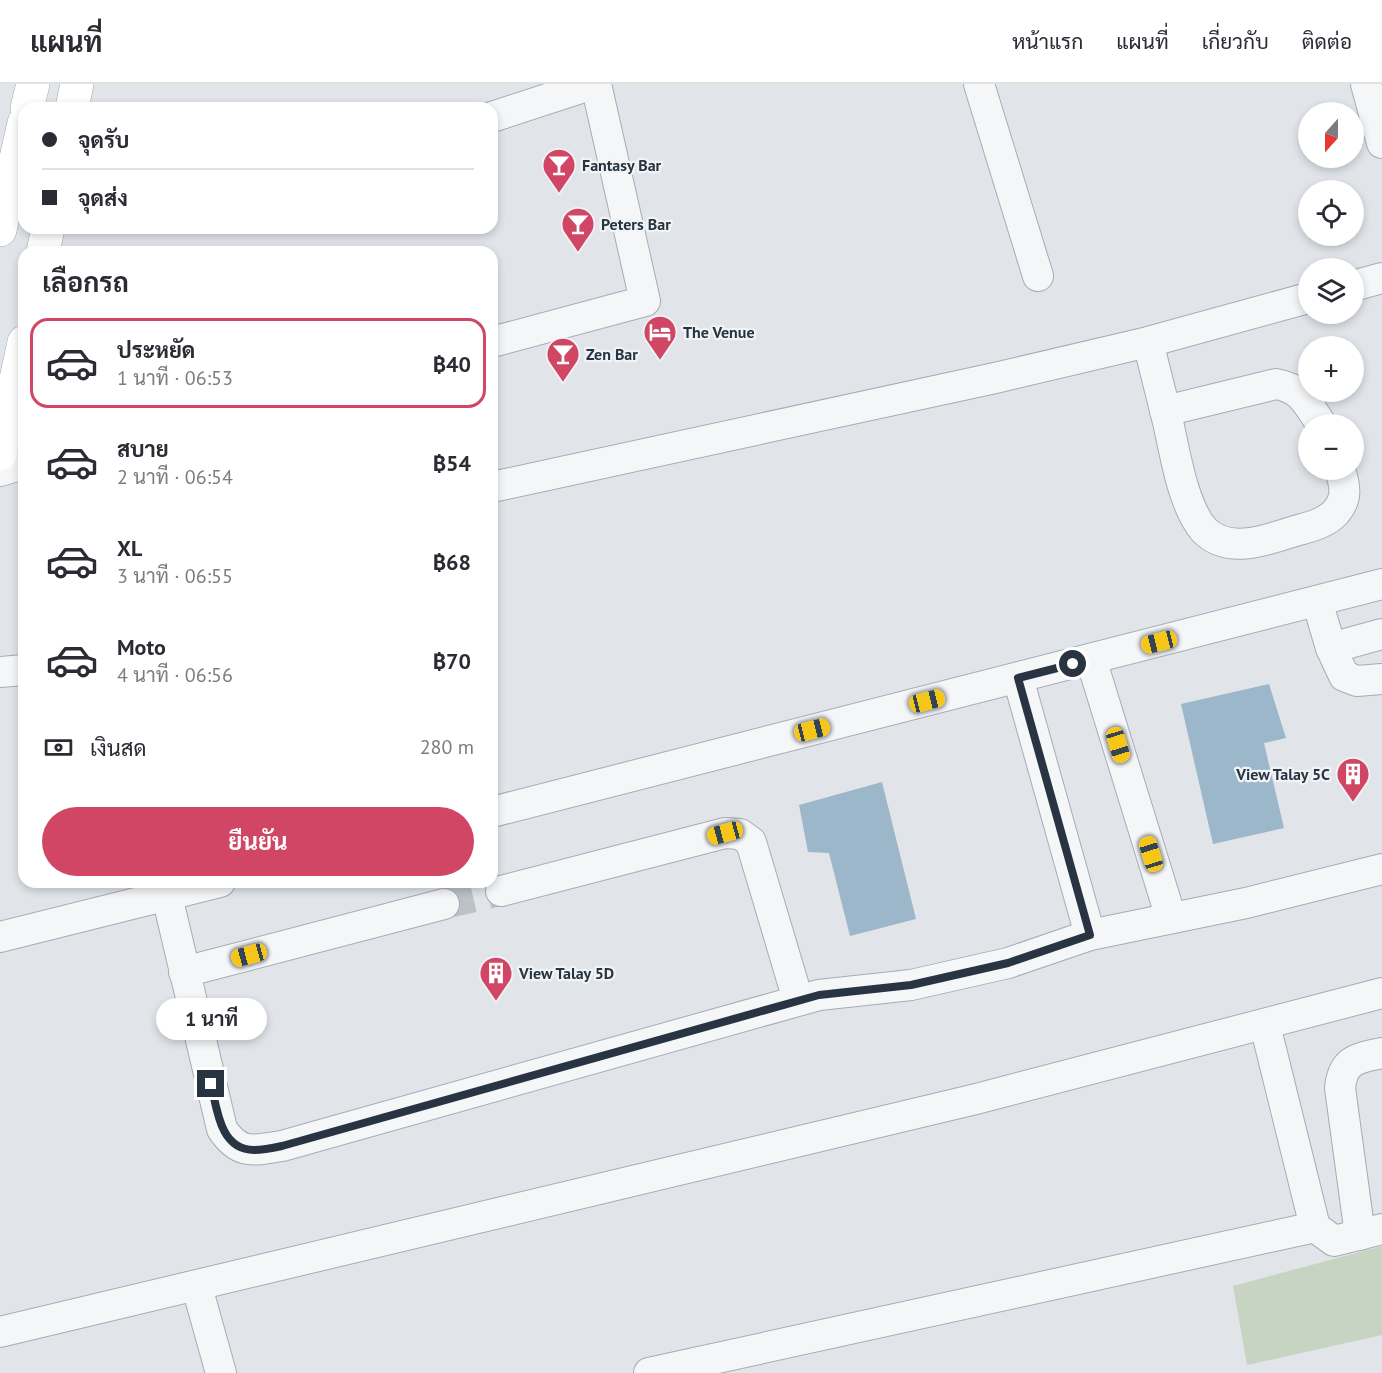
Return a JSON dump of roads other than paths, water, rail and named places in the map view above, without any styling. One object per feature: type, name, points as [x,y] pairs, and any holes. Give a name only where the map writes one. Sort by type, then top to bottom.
[{"type":"main road","points":[[28,102],[33,84]]},
{"type":"main road","points":[[73,102],[77,84]]},
{"type":"main road","points":[[0,230],[18,148]]},
{"type":"main road","points":[[0,454],[18,370]]},
{"type":"street","points":[[498,115],[594,84],[645,301],[498,340]]},
{"type":"street","points":[[979,84],[1038,276]]},
{"type":"street","points":[[1366,84],[1382,143]]},
{"type":"street","points":[[1364,283],[1382,278]]},
{"type":"street","points":[[498,486],[995,378],[1148,342],[1298,301]]},
{"type":"street","points":[[1148,342],[1190,507],[1210,535],[1231,543],[1257,543],[1324,522],[1336,512],[1344,499],[1343,480]]},
{"type":"street","points":[[1165,411],[1276,384],[1289,386],[1297,391],[1314,414]]},
{"type":"street","points":[[0,471],[18,466]]},
{"type":"street","points":[[498,810],[1382,584]]},
{"type":"street","points":[[1317,601],[1331,648],[1344,676],[1357,681],[1382,679]]},
{"type":"street","points":[[1331,648],[1382,634]]},
{"type":"street","points":[[1091,659],[1171,918]]},
{"type":"street","points":[[0,672],[18,670]]},
{"type":"street","points":[[1018,678],[1090,935]]},
{"type":"street","points":[[501,891],[725,833],[740,834],[752,842],[798,1000]]},
{"type":"street","points":[[167,896],[222,1129],[230,1141],[240,1148],[253,1150],[282,1146],[798,1000],[819,995],[911,985],[1008,963],[1090,935],[1246,903],[1382,869]]},
{"type":"street","points":[[0,937],[197,888]]},
{"type":"street","points":[[184,972],[444,904]]},
{"type":"street","points":[[0,1332],[197,1287],[976,1099],[1382,993]]},
{"type":"street","points":[[1265,1025],[1315,1227],[1332,1241],[1371,1232],[1341,1099],[1341,1078],[1347,1065],[1355,1060],[1382,1053]]},
{"type":"street","points":[[649,1373],[1315,1227]]},
{"type":"street","points":[[197,1287],[222,1373]]},
{"type":"water","points":[[1269,684],[1286,738],[1264,743],[1284,828],[1213,844],[1181,704]]},
{"type":"water","points":[[882,782],[916,919],[850,936],[829,853],[808,852],[799,805]]},
{"type":"tunnel","points":[[444,904],[501,891]]},
{"type":"place","name":"Fantasy Bar","points":[[559,194]]},
{"type":"place","name":"Peters Bar","points":[[578,253]]},
{"type":"place","name":"The Venue","points":[[660,361]]},
{"type":"place","name":"Zen Bar","points":[[563,383]]},
{"type":"place","name":"View Talay 5C","points":[[1353,803]]},
{"type":"place","name":"View Talay 5D","points":[[496,1002]]}]
